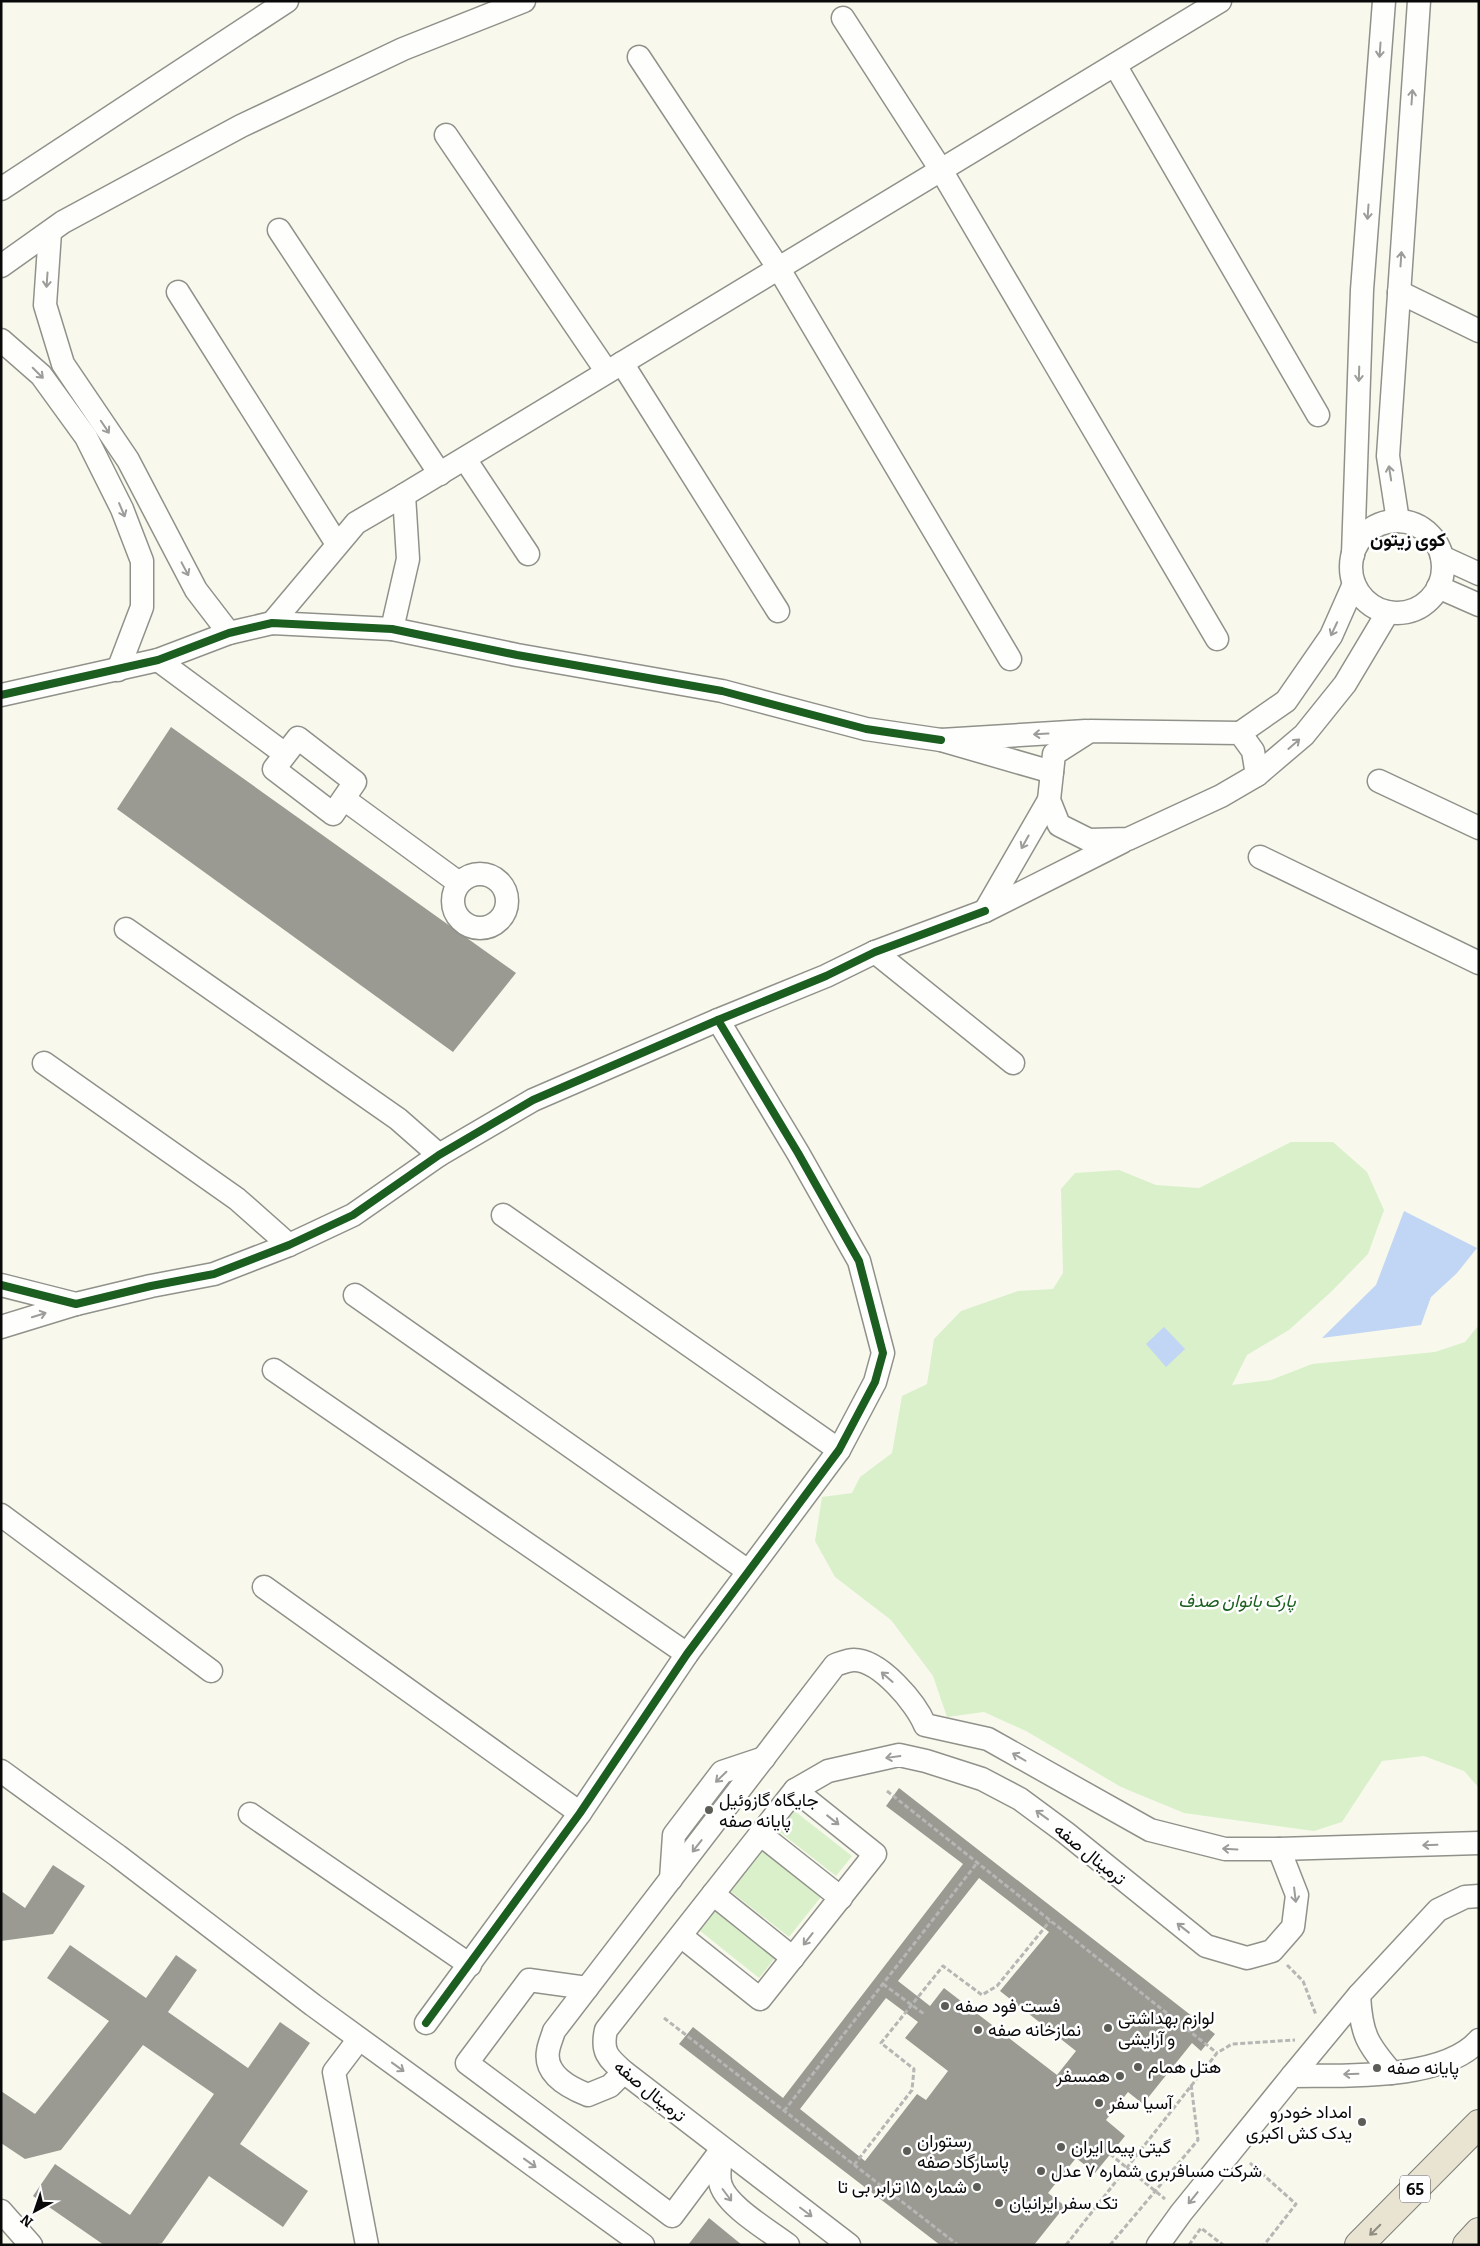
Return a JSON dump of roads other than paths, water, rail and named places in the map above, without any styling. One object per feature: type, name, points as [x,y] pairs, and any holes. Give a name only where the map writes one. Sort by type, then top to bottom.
[{"type":"highway","name":"65","points":[[1359,2245],[1475,2129]]},
{"type":"highway","points":[[1387,2245],[1475,2129]]},
{"type":"highway","points":[[1467,2245],[1479,2232]]},
{"type":"street","points":[[1,189],[287,1]]},
{"type":"street","points":[[1,266],[63,222],[241,126],[403,49],[524,1]]},
{"type":"street","points":[[272,623],[356,523],[465,459],[1220,1]]},
{"type":"street","points":[[1353,555],[1359,541],[1370,530],[1383,523],[1398,521],[1413,524],[1426,531],[1436,542],[1442,557],[1443,572],[1438,587],[1430,599],[1418,608],[1403,612],[1388,612],[1374,607],[1362,597],[1354,584],[1351,570],[1362,290],[1384,1]]},
{"type":"street","points":[[1398,521],[1388,456],[1419,1]]},
{"type":"street","points":[[843,18],[941,170],[1217,639]]},
{"type":"street","points":[[639,57],[779,269],[1010,659]]},
{"type":"street","points":[[1116,65],[1318,415]]},
{"type":"street","points":[[446,135],[615,368],[778,611]]},
{"type":"street","points":[[278,230],[440,474]]},
{"type":"street","points":[[50,232],[45,305],[63,364],[128,460],[196,590],[229,633]]},
{"type":"street","points":[[178,292],[337,544]]},
{"type":"street","points":[[1399,292],[1479,331]]},
{"type":"street","points":[[1,340],[41,375],[86,436],[122,509],[142,561],[142,607],[118,670]]},
{"type":"street","points":[[465,459],[528,554]]},
{"type":"street","points":[[392,629],[408,559],[404,495]]},
{"type":"street","points":[[1442,557],[1479,574]]},
{"type":"street","points":[[941,740],[1090,731],[1240,733],[1286,701],[1331,636],[1354,584]]},
{"type":"street","points":[[1438,587],[1479,605]]},
{"type":"street","points":[[1,1327],[76,1304],[151,1286],[214,1274],[289,1245],[353,1215],[439,1155],[533,1100],[718,1020],[826,976],[875,952],[985,911],[1128,839],[1221,796],[1257,775],[1304,735],[1346,684],[1388,612]]},
{"type":"street","points":[[1,695],[158,660],[229,633],[272,623],[392,629],[517,655],[722,691],[866,729],[941,740],[1052,772]]},
{"type":"street","points":[[158,660],[285,754]]},
{"type":"street","points":[[985,911],[1049,800],[1054,754],[1090,731]]},
{"type":"street","points":[[1240,733],[1253,751],[1257,775]]},
{"type":"street","points":[[298,738],[355,782],[333,814],[274,769],[285,754],[298,738]]},
{"type":"street","points":[[1379,781],[1479,828]]},
{"type":"street","points":[[344,799],[458,883]]},
{"type":"street","points":[[1049,800],[1059,826],[1089,840],[1128,839]]},
{"type":"street","points":[[1260,857],[1479,963]]},
{"type":"street","points":[[126,930],[398,1119],[439,1155]]},
{"type":"street","points":[[875,952],[1013,1063]]},
{"type":"street","points":[[426,2023],[470,1966],[580,1813],[687,1654],[838,1450],[875,1382],[884,1353],[859,1261],[798,1153],[718,1020]]},
{"type":"street","points":[[44,1063],[237,1199],[289,1245]]},
{"type":"street","points":[[503,1215],[838,1450]]},
{"type":"street","points":[[1,1285],[76,1304]]},
{"type":"street","points":[[355,1295],[748,1571]]},
{"type":"street","points":[[274,1370],[687,1654]]},
{"type":"street","points":[[1,1515],[212,1671]]},
{"type":"street","points":[[264,1587],[580,1813]]},
{"type":"street","points":[[624,2072],[610,2086],[588,2096],[566,2087],[552,2071],[547,2053],[554,2031],[835,1665],[854,1660],[873,1666],[886,1676],[920,1712],[925,1725],[926,1761]]},
{"type":"street","points":[[925,1725],[988,1739],[1150,1830],[1225,1849],[1279,1850],[1479,1843]]},
{"type":"street","name":"ترمینال صفه","points":[[849,2245],[624,2072],[610,2060],[603,2045],[606,2030],[794,1790],[828,1771],[899,1755],[926,1761],[982,1779],[1020,1800],[1066,1833],[1206,1946],[1247,1958],[1272,1951],[1293,1927],[1297,1894],[1279,1850]]},
{"type":"street","points":[[1,1771],[118,1856],[359,2039],[643,2245]]},
{"type":"street","points":[[681,1936],[760,1999],[875,1854],[794,1790]]},
{"type":"street","points":[[250,1814],[470,1966]]},
{"type":"street","points":[[760,1834],[840,1898]]},
{"type":"street","points":[[713,1894],[793,1958]]},
{"type":"street","points":[[1158,2245],[1359,1995],[1438,1910],[1465,1897],[1479,1896]]},
{"type":"street","points":[[587,1988],[529,1980],[467,2063],[672,2216],[722,2149]]},
{"type":"street","points":[[1359,1995],[1360,2019],[1365,2037],[1374,2053],[1392,2073]]},
{"type":"street","points":[[359,2039],[334,2072],[366,2245]]},
{"type":"street","points":[[1292,2076],[1392,2073],[1416,2070],[1459,2056],[1479,2040]]},
{"type":"street","points":[[722,2149],[720,2183],[725,2195],[735,2205],[788,2245]]},
{"type":"street","points":[[4,2217],[31,2245]]},
{"type":"water","points":[[1404,1211],[1477,1248],[1457,1273],[1431,1297],[1421,1325],[1322,1338],[1376,1285]]},
{"type":"water","points":[[1164,1327],[1185,1349],[1166,1367],[1146,1344]]},
{"type":"place","name":"جایگاه گازوئیل پایانه صفه","points":[[709,1810]]},
{"type":"place","name":"فست فود صفه","points":[[945,2006]]},
{"type":"place","name":"لوازم بهداشتی و آرایشی","points":[[1108,2028]]},
{"type":"place","name":"نمازخانه صفه","points":[[978,2030]]},
{"type":"place","name":"هتل همام","points":[[1138,2067]]},
{"type":"place","name":"پایانه صفه","points":[[1377,2068]]},
{"type":"place","name":"همسفر","points":[[1120,2076]]},
{"type":"place","name":"آسیا سفر","points":[[1099,2103]]},
{"type":"place","name":"امداد خودرو یدک کش اکبری","points":[[1362,2122]]},
{"type":"place","name":"گیتی پیما ایران","points":[[1061,2147]]},
{"type":"place","name":"رستوران پاسارگاد صفه","points":[[907,2151]]},
{"type":"place","name":"شرکت مسافربری شماره ۷ عدل","points":[[1041,2171]]},
{"type":"place","name":"شماره ۱۵ ترابر بی تا","points":[[977,2187]]},
{"type":"place","name":"تک سفر ایرانیان","points":[[999,2203]]},
{"type":"district","name":"کوی زیتون","points":[[1408,539]]},
{"type":"park label","name":"پارک بانوان صدف","points":[[1237,1601]]}]
